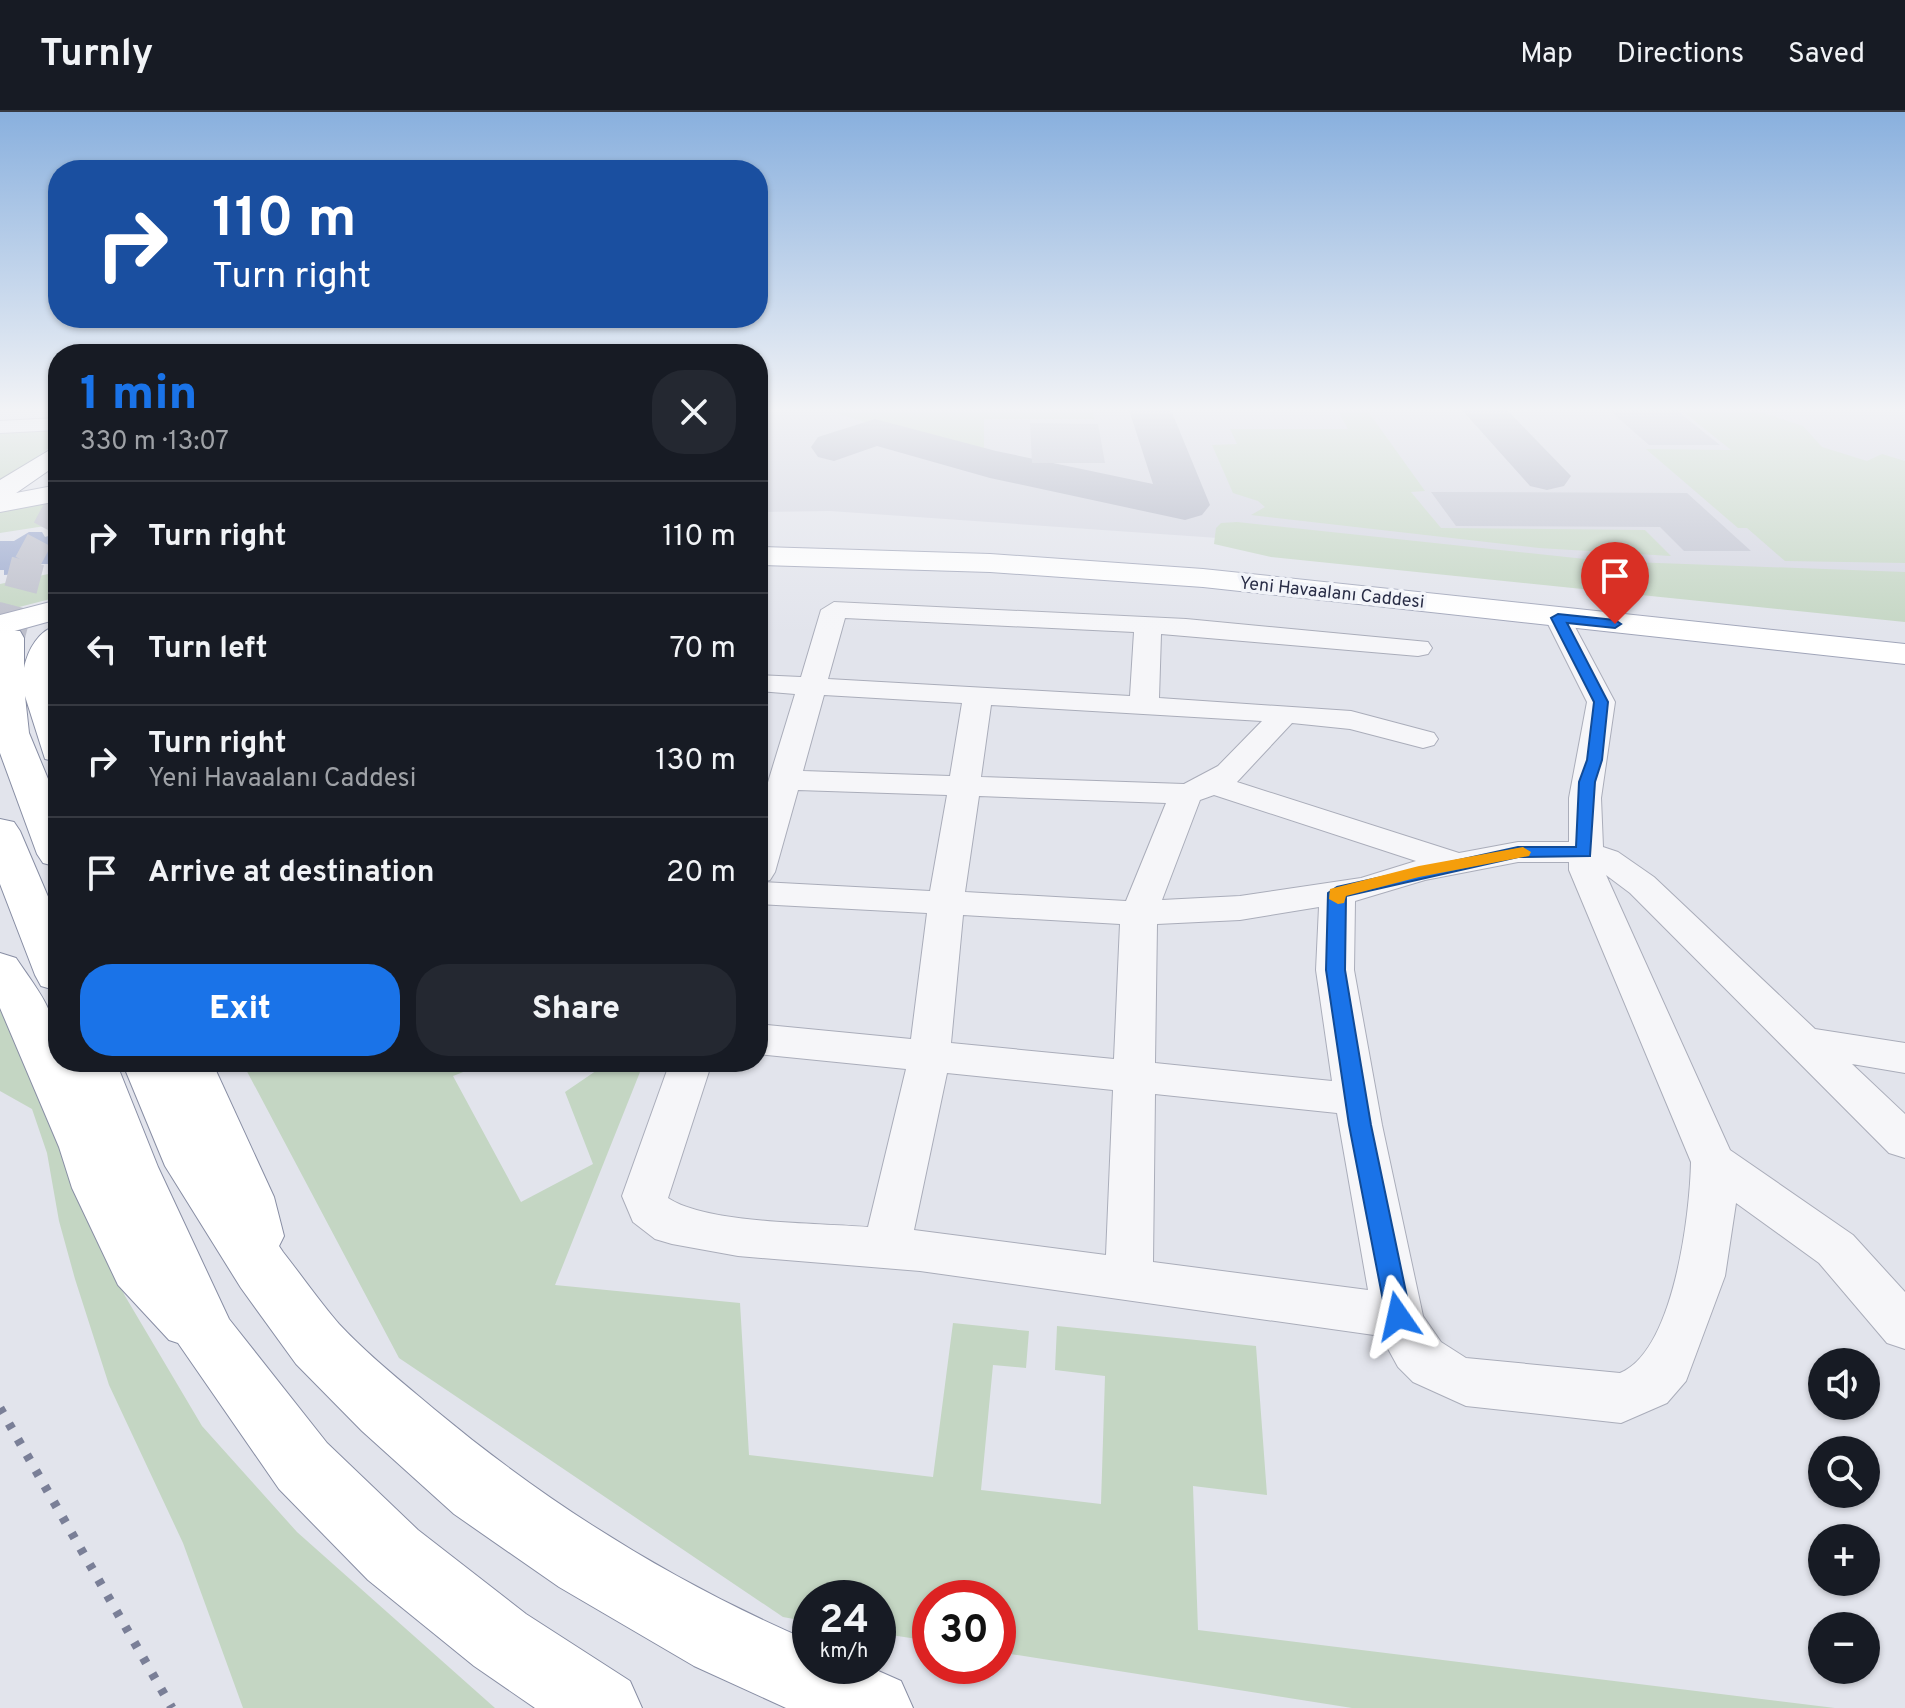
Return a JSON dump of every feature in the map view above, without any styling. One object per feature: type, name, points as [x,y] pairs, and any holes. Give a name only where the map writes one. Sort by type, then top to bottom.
[{"type":"main road","points":[[0,504],[48,486]]},
{"type":"main road","name":"Yeni Havaalanı Caddesi","points":[[768,537],[1107,549],[1555,607]]},
{"type":"main road","name":"Yeni Havaalanı Caddesi","points":[[768,556],[990,563],[1555,607],[1801,633],[1905,654]]},
{"type":"main road","points":[[48,613],[4,631],[11,733],[48,828]]},
{"type":"main road","name":"Yeni Havaalanı Caddesi","points":[[1801,633],[1905,631]]},
{"type":"main road","points":[[48,646],[43,651],[40,664],[48,685]]},
{"type":"main road","points":[[0,831],[48,950]]},
{"type":"main road","points":[[0,969],[27,1015],[48,1065]]},
{"type":"main road","points":[[51,1072],[100,1188],[139,1267],[206,1337],[303,1466],[393,1555],[500,1640],[603,1708]]},
{"type":"main road","points":[[95,1072],[131,1167],[206,1337]]},
{"type":"main road","points":[[151,1072],[184,1151],[262,1270],[318,1344],[385,1409],[478,1490],[584,1562],[720,1640],[874,1708]]},
{"type":"main road","points":[[191,1072],[246,1197],[262,1270]]},
{"type":"street","points":[[1337,893],[1335,970],[1355,1099],[1398,1316],[1419,1357],[1444,1374],[1466,1382],[1621,1398],[1649,1386],[1668,1364],[1701,1276],[1713,1211],[1713,1162],[1586,870],[1586,790],[1594,760],[1601,702],[1555,607]]},
{"type":"street","points":[[768,837],[834,610],[1148,625],[1418,648]]},
{"type":"street","points":[[1144,705],[1148,625]]},
{"type":"street","points":[[768,684],[1285,713],[1351,720],[1423,739]]},
{"type":"street","points":[[887,1248],[930,1055],[946,904],[978,696]]},
{"type":"street","points":[[1129,1279],[1139,913],[1200,789],[1232,772],[1285,713]]},
{"type":"street","points":[[784,780],[1200,789],[1325,818],[1456,864]]},
{"type":"street","points":[[768,894],[1139,913],[1240,908],[1337,893],[1518,852],[1584,852],[1606,859],[1642,885],[1905,1141]]},
{"type":"street","points":[[768,1040],[1355,1099]]},
{"type":"street","points":[[1804,1042],[1905,1058]]},
{"type":"street","points":[[688,1072],[645,1196],[649,1209],[661,1220],[738,1236],[887,1248],[1398,1316]]},
{"type":"street","points":[[1713,1162],[1836,1249],[1905,1327]]},
{"type":"shaded area","points":[[768,484],[1905,484],[1905,586],[830,511],[768,512]]},
{"type":"green space","points":[[1229,484],[1420,484],[1425,491],[1411,492],[1441,528],[1645,530],[1671,556],[1539,548],[1251,515],[1265,507],[1258,501],[1233,493]]},
{"type":"green space","points":[[1687,484],[1905,484],[1905,563],[1785,561],[1747,528],[1738,528]]},
{"type":"green space","points":[[48,503],[48,526],[0,533],[0,512]]},
{"type":"green space","points":[[1237,522],[1604,561],[1905,572],[1905,622],[1271,557],[1214,544],[1216,528],[1221,523]]},
{"type":"green space","points":[[48,574],[48,600],[0,612],[0,584]]},
{"type":"green space","points":[[0,1000],[80,1198],[125,1296],[202,1426],[297,1532],[495,1708],[243,1708],[183,1543],[109,1385],[75,1279],[59,1221],[47,1153],[32,1109],[0,1091]]},
{"type":"green space","points":[[247,1072],[463,1072],[453,1076],[521,1202],[593,1164],[565,1092],[594,1072],[640,1072],[555,1285],[740,1303],[749,1455],[933,1477],[953,1323],[1029,1331],[1026,1368],[993,1365],[981,1490],[1101,1504],[1105,1376],[1055,1370],[1057,1326],[1256,1346],[1267,1495],[1193,1486],[1198,1630],[1835,1708],[1352,1708],[1016,1655],[1016,1580],[912,1580],[912,1638],[896,1636],[896,1580],[792,1580],[792,1619],[783,1617],[399,1358]]},
{"type":"water","points":[[29,532],[42,532],[45,537],[48,536],[48,564],[39,564],[20,574],[4,575],[4,570],[0,570],[0,541],[14,541]]},
{"type":"building","points":[[1431,492],[1687,493],[1751,551],[1684,551],[1660,527],[1456,526]]},
{"type":"taxiway","points":[[1087,484],[1185,505],[1177,484]]},
{"type":"tunnel","points":[[28,561],[48,524]]},
{"type":"tunnel","points":[[8,638],[28,561]]},
{"type":"railway","points":[[0,1408],[172,1708]]},
{"type":"slow traffic","points":[[1338,899],[1337,893],[1365,888],[1419,871],[1523,852]]},
{"type":"route","points":[[1398,1316],[1360,1125],[1335,970],[1337,893],[1365,888],[1419,871],[1518,852],[1584,852],[1585,798],[1594,760],[1601,702],[1558,618],[1615,624]]}]
